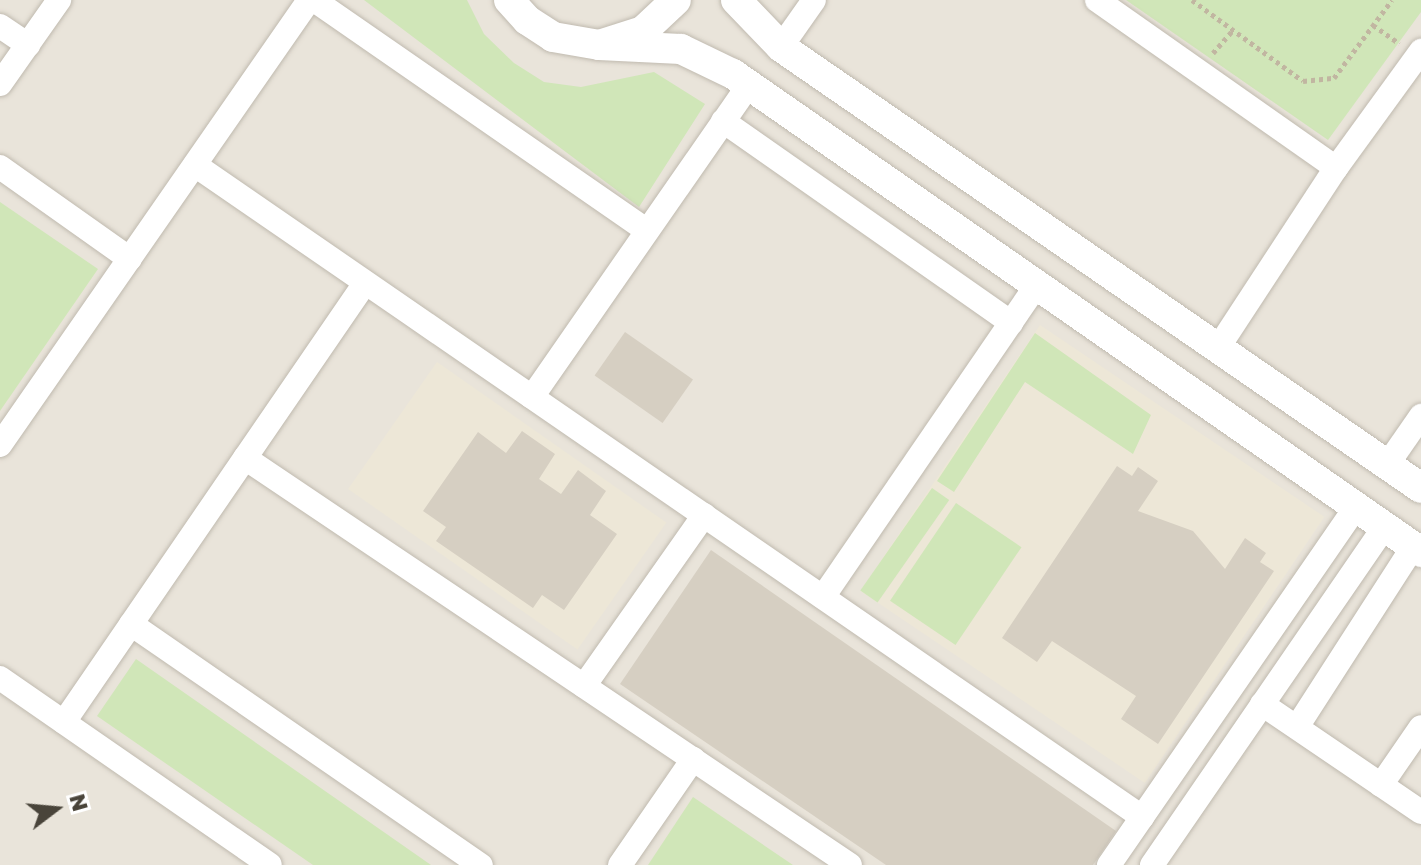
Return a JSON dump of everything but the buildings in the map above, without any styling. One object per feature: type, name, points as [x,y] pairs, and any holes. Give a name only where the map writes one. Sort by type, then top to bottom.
[{"type":"street","points":[[0,84],[59,0]]},
{"type":"street","points":[[0,445],[312,0],[647,231]]},
{"type":"street","points":[[509,0],[527,20],[553,37],[599,45],[681,49],[749,85],[1417,549],[1297,727]]},
{"type":"street","points":[[599,45],[643,31],[676,0]]},
{"type":"street","points":[[736,0],[781,47],[1387,465],[1419,482]]},
{"type":"street","points":[[781,47],[814,0]]},
{"type":"street","points":[[1097,0],[1336,168]]},
{"type":"street","points":[[0,26],[28,45]]},
{"type":"street","points":[[1218,348],[1336,168],[1421,51]]},
{"type":"street","points":[[532,397],[749,85]]},
{"type":"street","points":[[723,121],[1011,323]]},
{"type":"street","points":[[195,165],[1142,817]]},
{"type":"street","points":[[0,167],[130,259]]},
{"type":"street","points":[[64,722],[365,283]]},
{"type":"street","points":[[823,597],[1037,285]]},
{"type":"street","points":[[1387,465],[1421,416]]},
{"type":"street","points":[[245,458],[850,865]]},
{"type":"street","points":[[1109,865],[1356,507]]},
{"type":"street","points":[[584,686],[704,515]]},
{"type":"street","points":[[1152,865],[1384,527]]},
{"type":"street","points":[[131,624],[481,865]]},
{"type":"street","points":[[0,678],[270,865]]},
{"type":"street","points":[[1262,704],[1421,812]]},
{"type":"street","points":[[1381,785],[1421,727]]},
{"type":"street","points":[[620,865],[693,759]]},
{"type":"path","points":[[1192,0],[1303,81],[1334,78],[1392,0]]},
{"type":"shaded area","points":[[0,0],[1421,0],[1421,865],[0,865]]},
{"type":"shaded area","points":[[1040,325],[1324,517],[1145,783],[860,591]]},
{"type":"shaded area","points":[[437,362],[666,523],[577,650],[348,489]]},
{"type":"green space","points":[[364,0],[467,0],[484,34],[514,63],[544,82],[581,87],[654,72],[705,104],[639,207]]},
{"type":"green space","points":[[1126,0],[1421,0],[1421,12],[1328,140]]},
{"type":"green space","points":[[0,202],[98,269],[0,411]]},
{"type":"green space","points":[[1035,333],[1151,415],[1133,454],[1025,382],[954,492],[937,481]]},
{"type":"green space","points":[[932,488],[949,500],[878,602],[860,590]]},
{"type":"green space","points":[[956,503],[1021,547],[956,645],[890,601]]},
{"type":"green space","points":[[136,659],[431,865],[313,865],[97,716]]},
{"type":"green space","points":[[693,797],[793,865],[648,865]]}]
